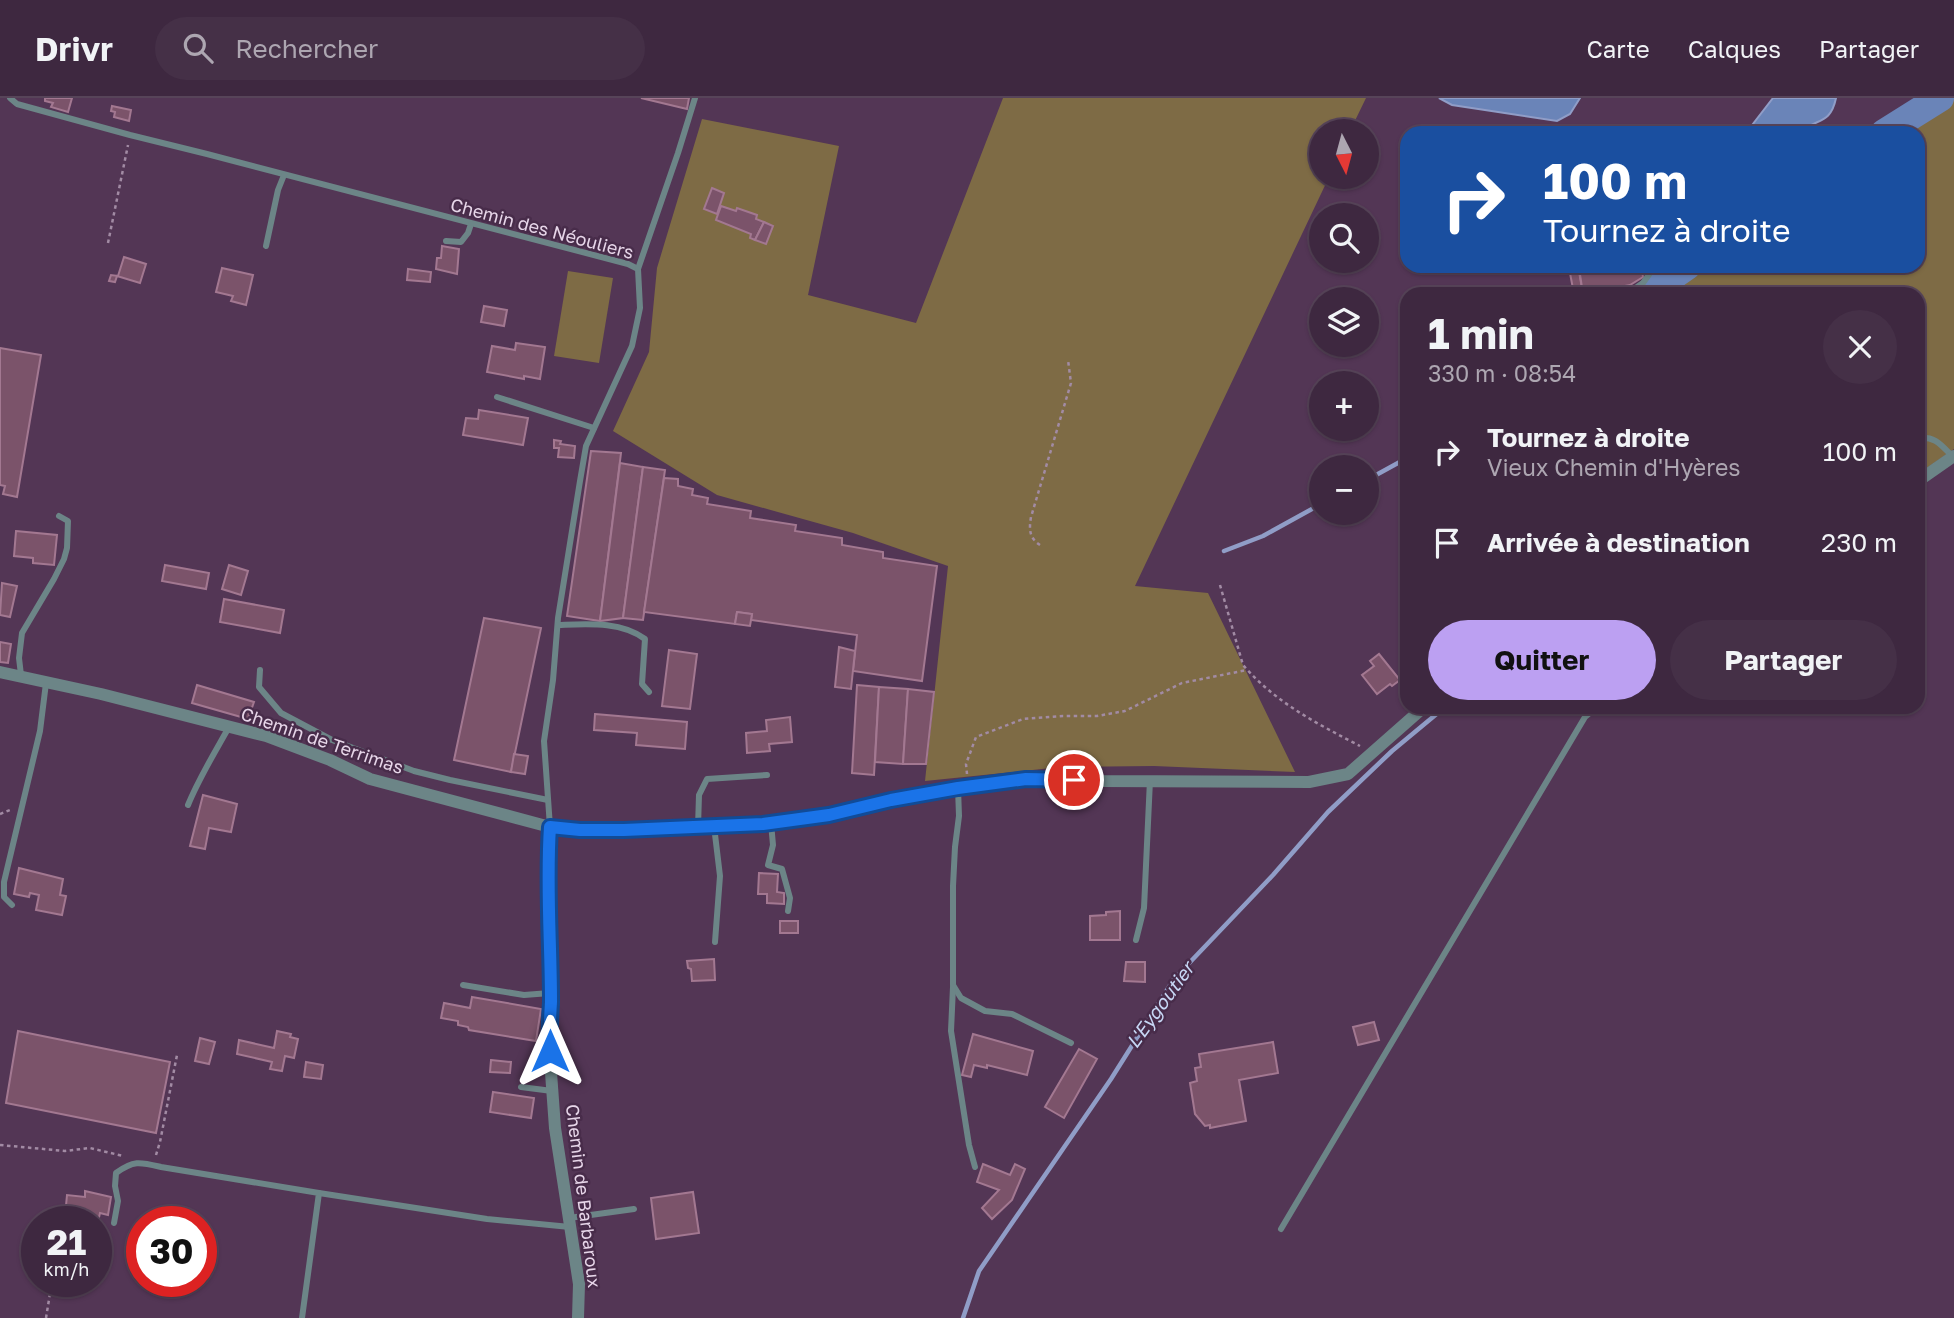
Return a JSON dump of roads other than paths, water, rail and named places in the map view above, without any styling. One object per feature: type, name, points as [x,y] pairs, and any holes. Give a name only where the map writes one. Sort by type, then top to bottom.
[{"type":"street","points":[[1925,476],[1954,456]]},
{"type":"street","name":"Chemin de Terrimas","points":[[0,672],[101,694],[266,736],[330,760],[370,779],[550,827],[580,830],[771,823],[829,815],[963,787],[1026,779],[1309,782],[1348,774],[1416,714]]},
{"type":"street","name":"Chemin de Barbaroux","points":[[550,827],[548,1031],[555,1128],[579,1284],[578,1318]]},
{"type":"lane","name":"Chemin des Néouliers","points":[[10,98],[17,104],[130,135],[207,153],[639,269],[640,308],[632,346],[586,446],[582,469],[558,625],[544,741],[550,827]]},
{"type":"lane","points":[[639,269],[695,98]]},
{"type":"lane","points":[[266,246],[278,190],[284,175]]},
{"type":"lane","points":[[446,241],[461,242],[471,224]]},
{"type":"lane","points":[[1637,287],[1650,273]]},
{"type":"lane","points":[[497,397],[594,428]]},
{"type":"lane","points":[[1925,437],[1940,443],[1954,456]]},
{"type":"lane","points":[[21,677],[19,658],[22,633],[54,579],[67,548],[68,521],[59,516]]},
{"type":"lane","points":[[558,625],[613,626],[637,633],[645,639],[642,684],[649,692]]},
{"type":"lane","points":[[260,670],[259,687],[281,713],[332,740],[414,771],[548,800]]},
{"type":"lane","points":[[12,905],[4,897],[4,882],[40,731],[46,683]]},
{"type":"lane","points":[[1281,1229],[1589,714]]},
{"type":"lane","points":[[188,805],[194,788],[229,726]]},
{"type":"lane","points":[[698,827],[699,795],[707,779],[767,775]]},
{"type":"lane","points":[[1136,940],[1144,908],[1150,780]]},
{"type":"lane","points":[[963,787],[953,886],[951,1031],[975,1167]]},
{"type":"lane","points":[[771,823],[773,845],[768,865],[782,869],[790,898],[788,911]]},
{"type":"lane","points":[[714,827],[720,876],[715,942]]},
{"type":"lane","points":[[463,985],[524,995],[550,993]]},
{"type":"lane","points":[[953,985],[961,998],[985,1011],[1012,1014],[1071,1044]]},
{"type":"lane","points":[[521,1087],[552,1091]]},
{"type":"lane","points":[[114,1223],[118,1200],[116,1173],[139,1161],[487,1219],[570,1223],[634,1209]]},
{"type":"lane","points":[[302,1318],[319,1193]]},
{"type":"water","points":[[1439,98],[1580,98],[1570,114],[1557,121],[1452,105]]},
{"type":"water","points":[[1773,98],[1836,98],[1826,118],[1811,126],[1751,126]]},
{"type":"waterway","name":"L'Eygoutier","points":[[1895,126],[1940,98]]},
{"type":"waterway","name":"L'Eygoutier","points":[[1657,287],[1677,273]]},
{"type":"waterway","points":[[1379,473],[1400,462]]},
{"type":"waterway","points":[[1224,551],[1263,536],[1309,511]]},
{"type":"waterway","name":"L'Eygoutier","points":[[963,1318],[979,1271],[1111,1079],[1174,979],[1273,875],[1328,812],[1392,751],[1437,714]]}]
